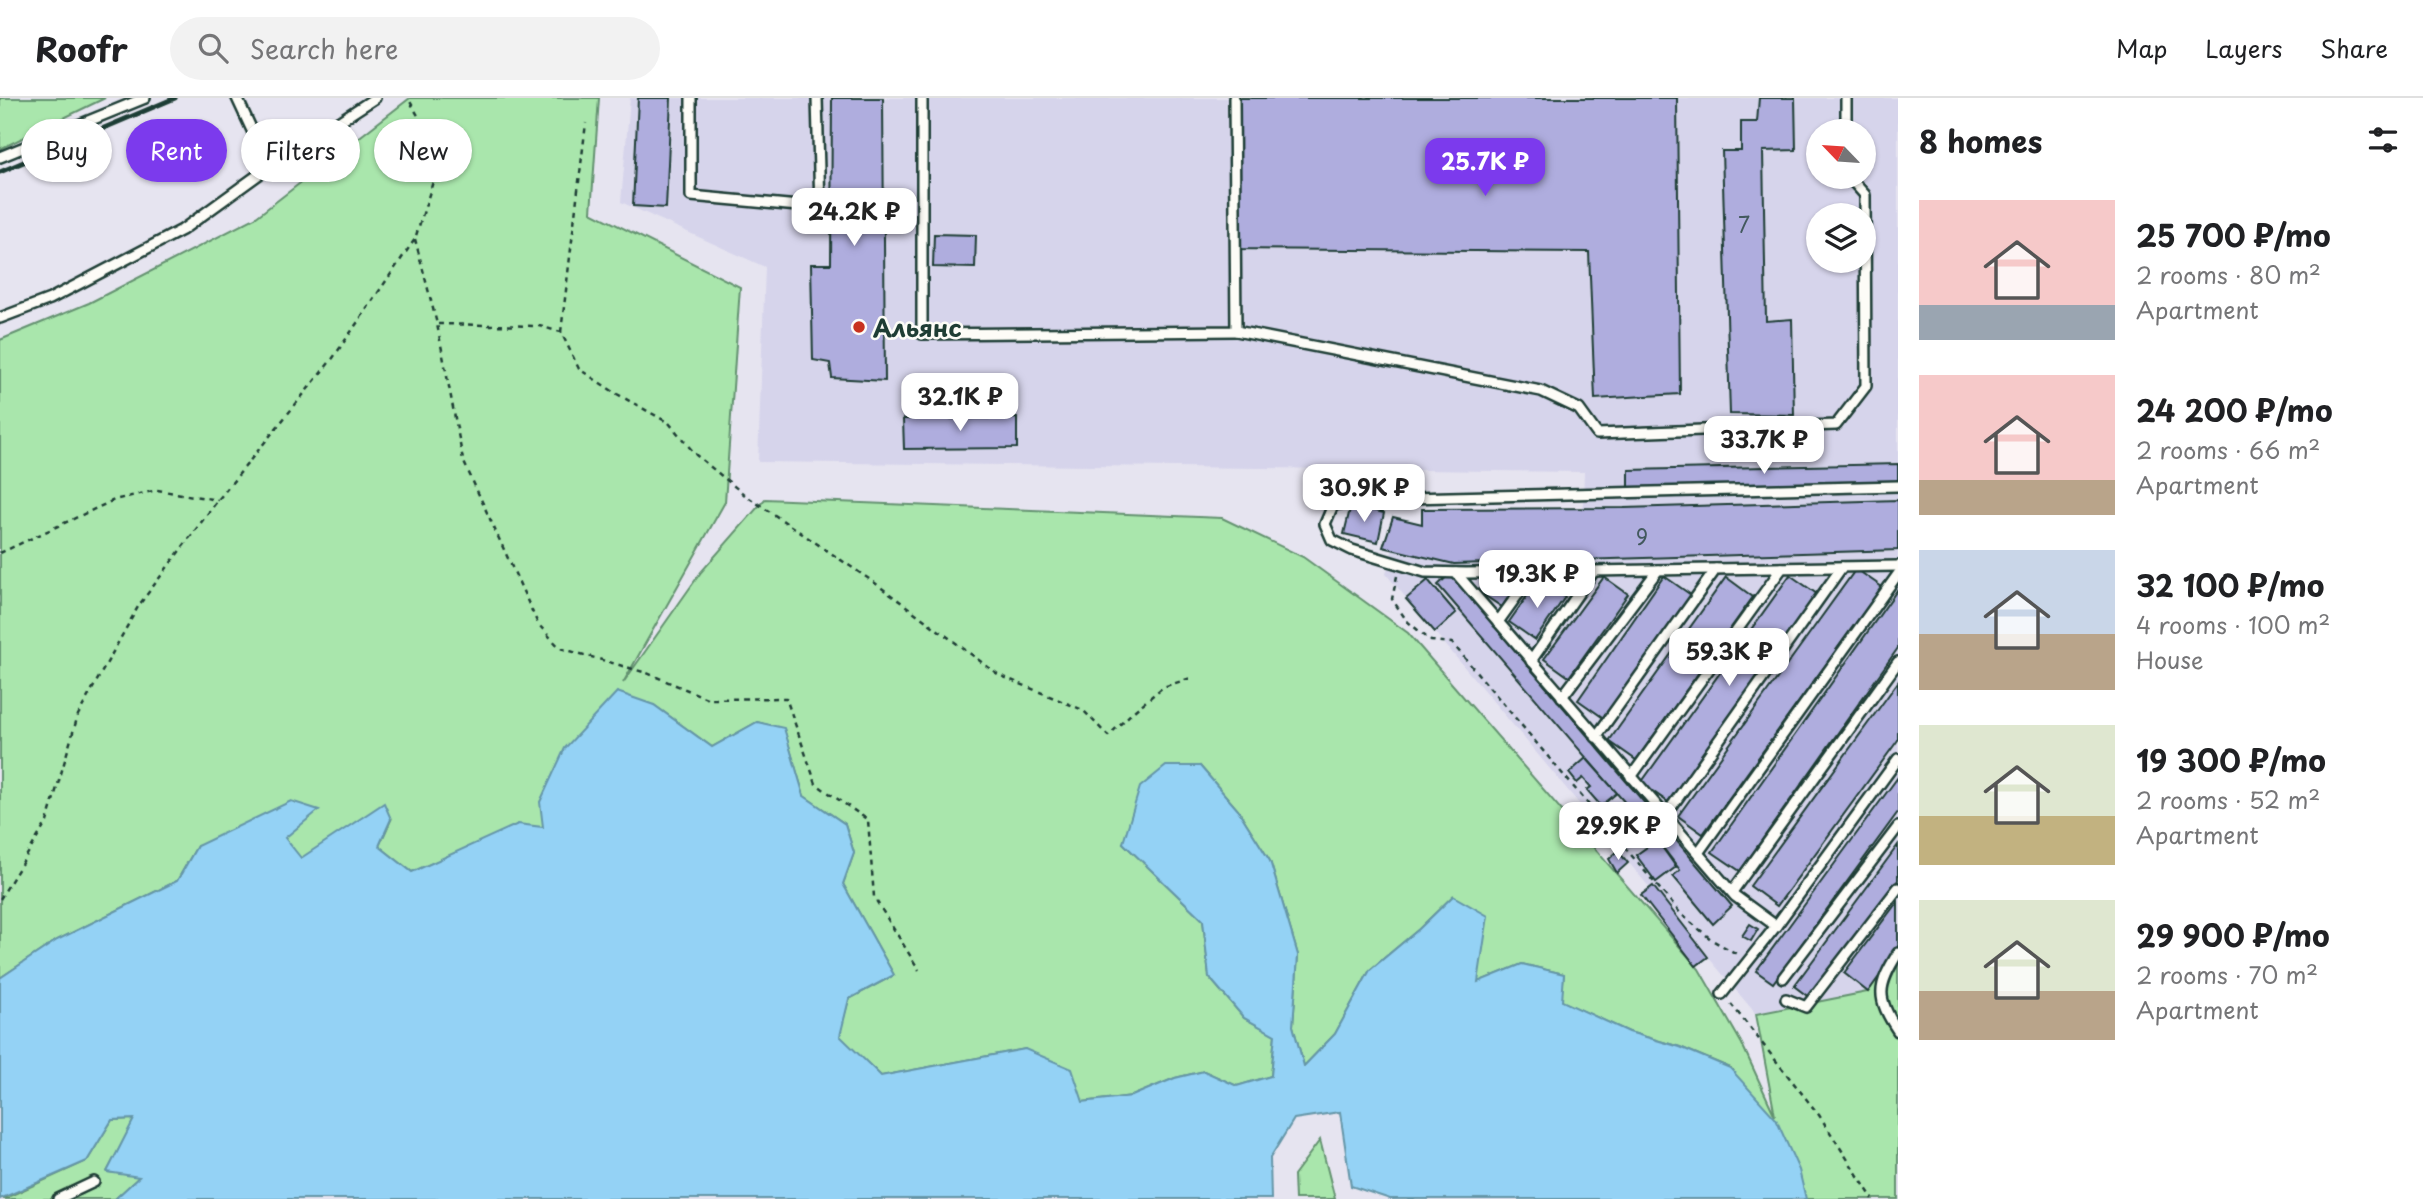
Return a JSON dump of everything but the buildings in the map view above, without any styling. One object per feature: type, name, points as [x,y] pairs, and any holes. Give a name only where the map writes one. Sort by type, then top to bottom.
[{"type":"lane","points":[[0,157],[145,98]]},
{"type":"lane","points":[[237,98],[247,119]]},
{"type":"lane","points":[[344,119],[376,98]]},
{"type":"lane","points":[[691,98],[691,196],[820,208],[817,98]]},
{"type":"lane","points":[[922,98],[922,334],[1236,331],[1541,391],[1579,409],[1597,434],[1836,425],[1866,386],[1865,195],[1860,189]]},
{"type":"lane","points":[[1234,98],[1236,331]]},
{"type":"lane","points":[[1846,98],[1846,119]]},
{"type":"lane","points":[[0,318],[50,299],[182,230],[249,182]]},
{"type":"lane","points":[[1898,486],[1366,499],[1333,505],[1325,524],[1332,540],[1353,550],[1425,572],[1898,566]]},
{"type":"lane","points":[[1665,816],[1842,567]]},
{"type":"lane","points":[[1631,777],[1782,568]]},
{"type":"lane","points":[[1597,737],[1716,569]]},
{"type":"lane","points":[[1562,698],[1658,570]]},
{"type":"lane","points":[[1531,661],[1594,571]]},
{"type":"lane","points":[[1498,622],[1534,572]]},
{"type":"lane","points":[[1456,573],[1732,892],[1776,926]]},
{"type":"lane","points":[[1698,853],[1898,574]]},
{"type":"lane","points":[[1732,892],[1898,663]]},
{"type":"lane","points":[[1723,994],[1898,759]]},
{"type":"lane","points":[[1783,978],[1898,827]]},
{"type":"lane","points":[[1786,999],[1806,1007],[1898,888]]},
{"type":"lane","points":[[1898,953],[1880,992],[1883,1009],[1898,1031]]},
{"type":"lane","points":[[58,1199],[94,1182]]},
{"type":"path","points":[[1,897],[47,822],[78,715],[139,605],[218,500],[333,358],[415,239],[441,156],[408,98]]},
{"type":"path","points":[[586,123],[561,332],[579,369],[669,423],[696,454],[745,495],[875,583],[999,675],[1083,710],[1108,736],[1163,687],[1191,678]]},
{"type":"path","points":[[415,239],[437,324],[463,460],[538,624],[561,649],[647,673],[709,699],[786,698],[816,784],[868,820],[874,897],[919,970]]},
{"type":"path","points":[[437,324],[539,326],[561,332]]},
{"type":"path","points":[[0,553],[92,510],[157,490],[218,500]]},
{"type":"path","points":[[1399,564],[1392,599],[1408,621],[1431,641],[1452,643],[1681,914],[1712,940],[1748,961]]},
{"type":"path","points":[[1723,994],[1819,1115],[1873,1199]]},
{"type":"shaded area","points":[[630,98],[1898,98],[1898,951],[1868,992],[1756,1014],[1386,574],[1395,542],[1582,527],[1584,472],[758,462],[765,267],[621,202]]},
{"type":"green space","points":[[0,98],[105,98],[62,119],[21,119],[21,139],[0,149]]},
{"type":"green space","points":[[410,98],[599,98],[591,212],[740,287],[725,502],[623,683],[701,572],[765,499],[1222,518],[1303,557],[1408,633],[1699,969],[1742,1044],[1775,1116],[1756,1014],[1867,992],[1898,951],[1898,1199],[1804,1199],[1731,1068],[1680,1047],[1629,1032],[1561,1001],[1564,974],[1522,964],[1478,982],[1453,896],[1370,970],[1335,1034],[1304,1066],[1293,1026],[1298,955],[1270,861],[1238,810],[1200,766],[1123,843],[1203,920],[1209,977],[1244,1018],[1275,1034],[1271,1076],[1237,1086],[1204,1071],[1175,1078],[1132,1096],[1082,1102],[1025,1049],[881,1076],[839,1036],[849,999],[894,975],[843,884],[854,853],[845,824],[804,796],[784,729],[757,722],[712,747],[654,705],[543,827],[449,856],[412,872],[379,846],[391,820],[301,859],[285,838],[197,846],[177,881],[57,940],[0,978],[0,340],[89,303],[255,218],[302,182],[360,182],[360,137],[374,126],[374,182],[472,182],[472,119],[383,119]]},
{"type":"green space","points":[[135,1119],[107,1172],[140,1176],[115,1199],[3,1199],[87,1161],[112,1120]]},
{"type":"green space","points":[[1320,1140],[1335,1199],[1295,1199],[1294,1175]]},
{"type":"water","points":[[617,692],[654,705],[712,747],[757,722],[784,728],[804,796],[845,824],[854,853],[843,884],[894,975],[849,999],[840,1036],[881,1076],[1025,1049],[1072,1069],[1083,1102],[1132,1096],[1175,1078],[1204,1071],[1237,1086],[1271,1076],[1275,1035],[1244,1018],[1209,977],[1203,920],[1123,843],[1140,787],[1166,766],[1200,766],[1238,810],[1270,861],[1298,955],[1293,1026],[1304,1066],[1335,1034],[1370,970],[1453,896],[1488,916],[1478,982],[1522,964],[1564,974],[1562,1001],[1629,1032],[1680,1047],[1730,1068],[1776,1119],[1799,1170],[1806,1199],[1390,1199],[1351,1186],[1340,1112],[1294,1119],[1270,1158],[1271,1199],[115,1199],[139,1177],[107,1172],[134,1119],[112,1120],[87,1161],[0,1199],[0,978],[57,940],[177,881],[197,846],[291,801],[319,810],[285,838],[301,858],[384,803],[391,819],[379,846],[412,872],[518,824],[543,827],[540,802],[565,748]]},
{"type":"railway","points":[[0,172],[175,98]]},
{"type":"place","name":"Альянс","points":[[859,327]]}]
